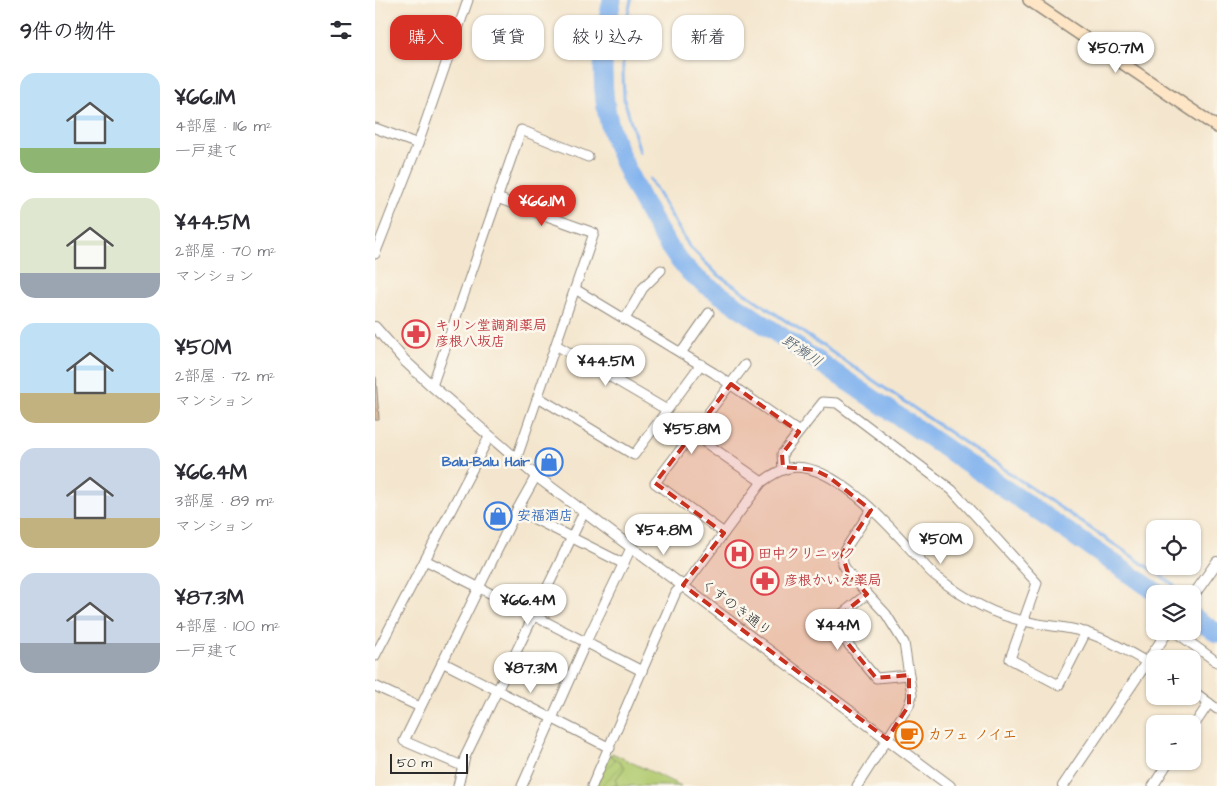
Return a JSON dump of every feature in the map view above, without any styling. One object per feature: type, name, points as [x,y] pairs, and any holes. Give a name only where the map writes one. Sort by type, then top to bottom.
[{"type":"main road","points":[[1029,0],[1217,127]]},
{"type":"street","points":[[375,254],[418,144],[468,0]]},
{"type":"street","points":[[375,128],[418,144]]},
{"type":"street","points":[[432,386],[521,130],[588,157]]},
{"type":"street","points":[[497,198],[594,233],[517,460]]},
{"type":"street","points":[[625,319],[643,288],[661,270]]},
{"type":"street","points":[[575,289],[701,364],[799,432]]},
{"type":"street","points":[[681,353],[709,313]]},
{"type":"street","name":"くすのき通り","points":[[375,327],[432,386],[489,437],[537,476],[950,786]]},
{"type":"street","points":[[556,345],[667,410]]},
{"type":"street","points":[[539,397],[634,455],[701,364]]},
{"type":"street","points":[[724,533],[655,483],[745,365]]},
{"type":"street","points":[[783,470],[782,454],[799,432],[823,402],[837,402],[952,490],[1037,583],[1010,660],[1059,685],[1086,632]]},
{"type":"street","points":[[693,434],[762,482]]},
{"type":"street","points":[[375,656],[489,437]]},
{"type":"street","points":[[592,786],[676,592],[762,482],[783,470],[791,468],[815,470],[829,477],[871,510],[934,576],[958,592],[1001,614],[1023,621],[1067,627],[1086,632],[1146,662]]},
{"type":"street","points":[[462,766],[403,741],[517,510],[537,476]]},
{"type":"street","points":[[517,510],[624,564]]},
{"type":"street","points":[[862,784],[887,739],[909,705],[912,695],[904,643],[886,614],[848,573],[843,564],[842,554],[871,510]]},
{"type":"street","points":[[458,786],[462,766],[583,512]]},
{"type":"street","points":[[522,786],[586,642],[631,548]]},
{"type":"street","points":[[425,560],[642,671]]},
{"type":"street","points":[[1200,585],[1216,564]]},
{"type":"street","points":[[867,594],[834,620],[834,627],[876,678],[909,675]]},
{"type":"street","points":[[1186,640],[1217,662]]},
{"type":"street","points":[[442,662],[610,748]]},
{"type":"street","points":[[1063,786],[1146,672]]},
{"type":"street","points":[[375,686],[420,707]]},
{"type":"street","points":[[1201,697],[1217,709]]},
{"type":"street","points":[[1201,715],[1209,703]]},
{"type":"street","points":[[1153,786],[1163,770]]},
{"type":"highlighted area","points":[[731,384],[799,432],[782,454],[783,467],[815,470],[829,477],[871,510],[842,554],[848,573],[867,594],[831,623],[876,678],[909,675],[909,705],[887,739],[683,585],[724,533],[655,483]]},
{"type":"green space","points":[[612,753],[681,786],[596,786]]},
{"type":"green space","points":[[609,754],[625,767],[616,779],[617,786],[594,786]]},
{"type":"building","points":[[376,377],[379,420],[375,420]]},
{"type":"waterway","name":"野瀬川","points":[[612,0],[606,30],[603,61],[604,92],[609,122],[633,183],[657,228],[684,266],[696,278],[1146,585]]},
{"type":"waterway","points":[[631,0],[622,43],[624,99],[640,152]]},
{"type":"waterway","points":[[650,179],[689,246],[717,274],[1174,585]]},
{"type":"waterway","name":"野瀬川","points":[[1201,622],[1217,633]]},
{"type":"place","name":"キリン堂調剤薬局 彦根八坂店","points":[[416,334]]},
{"type":"place","name":"Balu-Balu Hair","points":[[549,462]]},
{"type":"place","name":"安福酒店","points":[[498,516]]},
{"type":"place","name":"田中クリニック","points":[[739,554]]},
{"type":"place","name":"彦根かいえ薬局","points":[[765,581]]},
{"type":"place","name":"カフェ ノイエ","points":[[909,735]]}]
